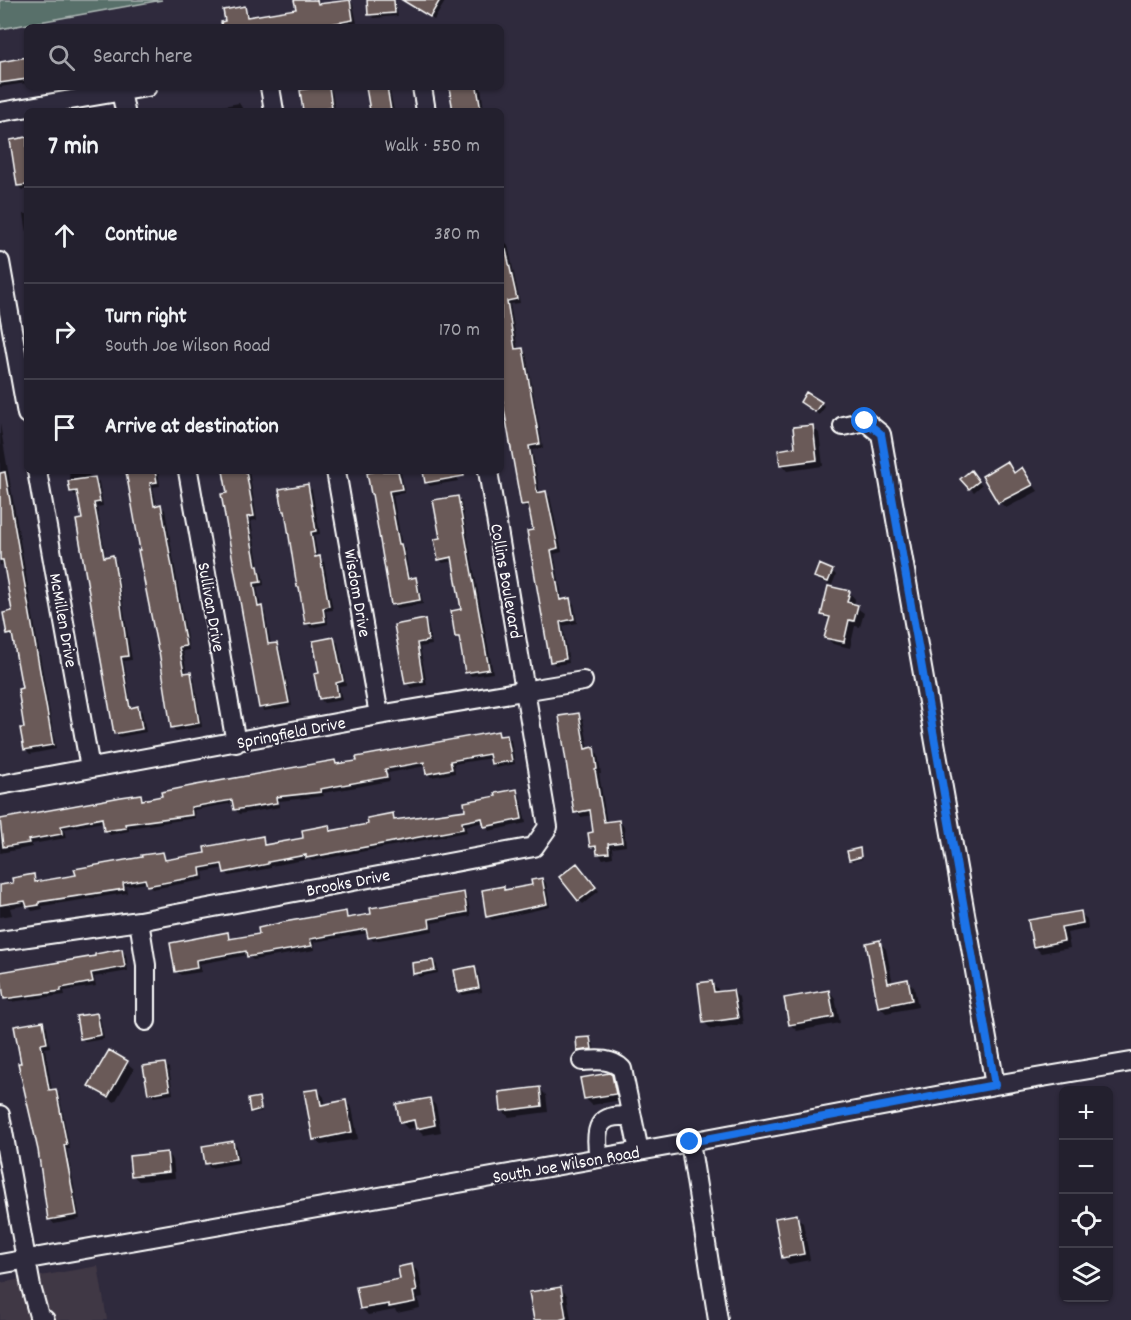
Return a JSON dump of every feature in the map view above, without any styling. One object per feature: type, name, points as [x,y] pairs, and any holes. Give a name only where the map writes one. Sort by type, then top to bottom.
[{"type":"street","points":[[0,112],[128,90]]},
{"type":"street","points":[[270,90],[274,108]]},
{"type":"street","points":[[422,90],[426,108]]},
{"type":"street","points":[[121,91],[124,108]]},
{"type":"street","points":[[0,262],[24,397]]},
{"type":"street","points":[[843,426],[865,421],[881,434],[995,1085]]},
{"type":"street","name":"McMillen Drive","points":[[38,474],[90,768]]},
{"type":"street","name":"Sullivan Drive","points":[[189,474],[236,743]]},
{"type":"street","name":"Wisdom Drive","points":[[337,474],[379,715]]},
{"type":"street","name":"Collins Boulevard","points":[[489,474],[526,690]]},
{"type":"street","name":"Springfield Drive","points":[[0,785],[379,715],[583,681]]},
{"type":"street","name":"Brooks Drive","points":[[0,941],[139,921],[534,847],[548,827],[526,690]]},
{"type":"street","points":[[139,921],[146,965],[146,1021]]},
{"type":"street","points":[[582,1061],[608,1061],[621,1069],[639,1151]]},
{"type":"street","name":"South Joe Wilson Road","points":[[0,1264],[1131,1062]]},
{"type":"street","points":[[0,1115],[26,1260],[39,1316],[45,1320]]},
{"type":"street","points":[[599,1158],[597,1131],[601,1123],[611,1116],[632,1117]]},
{"type":"street","points":[[690,1142],[718,1320]]},
{"type":"shaded area","points":[[98,1266],[107,1320],[0,1320],[0,1283]]},
{"type":"green space","points":[[0,0],[162,0],[24,24],[0,29]]},
{"type":"building","points":[[294,0],[317,0],[318,4],[350,0],[353,20],[331,24],[221,24],[221,22],[225,21],[223,10],[245,6],[247,17],[296,9]]},
{"type":"building","points":[[367,0],[394,0],[395,13],[368,15]]},
{"type":"building","points":[[402,0],[440,0],[430,17]]},
{"type":"building","points":[[24,58],[24,79],[0,83],[0,62]]},
{"type":"building","points":[[300,90],[329,90],[332,108],[303,108]]},
{"type":"building","points":[[366,90],[388,90],[390,108],[370,108]]},
{"type":"building","points":[[450,90],[478,90],[480,108],[452,108]]},
{"type":"building","points":[[24,138],[24,185],[17,186],[10,140]]},
{"type":"building","points":[[504,250],[506,250],[517,299],[507,301],[515,349],[523,348],[540,444],[529,446],[537,493],[546,491],[558,548],[551,550],[560,600],[570,598],[574,619],[560,622],[566,659],[550,662],[527,531],[533,530],[528,504],[521,505],[504,409]]},
{"type":"building","points":[[806,392],[822,402],[815,412],[800,402]]},
{"type":"building","points":[[813,425],[817,460],[780,465],[778,450],[795,447],[793,427]]},
{"type":"building","points":[[1007,461],[1014,473],[1022,467],[1033,485],[998,503],[982,476]]},
{"type":"building","points":[[971,470],[979,481],[969,489],[960,479]]},
{"type":"building","points":[[5,472],[53,745],[24,750],[20,728],[24,728],[18,689],[22,688],[12,634],[7,635],[3,613],[12,611],[3,560],[0,560],[0,473]]},
{"type":"building","points":[[126,474],[156,474],[157,482],[150,483],[154,506],[161,504],[186,646],[179,647],[184,673],[191,672],[199,723],[171,728],[159,651],[138,550],[140,550]]},
{"type":"building","points":[[224,474],[247,474],[254,516],[247,517],[261,582],[254,583],[258,607],[262,606],[268,644],[277,643],[289,703],[259,708],[221,494],[227,493]]},
{"type":"building","points":[[367,474],[399,474],[402,489],[389,491],[408,579],[416,577],[420,600],[391,605]]},
{"type":"building","points":[[424,474],[464,474],[464,476],[425,483]]},
{"type":"building","points":[[95,477],[100,502],[94,503],[104,557],[113,555],[117,577],[128,656],[121,657],[130,708],[138,706],[142,729],[114,734],[76,520],[82,519],[77,491],[70,492],[68,481]]},
{"type":"building","points":[[308,484],[316,531],[311,532],[315,557],[320,556],[329,606],[323,608],[325,621],[305,624],[279,489]]},
{"type":"building","points":[[458,496],[489,669],[465,673],[459,637],[455,637],[451,611],[461,609],[452,557],[438,560],[434,539],[440,538],[433,500]]},
{"type":"building","points":[[819,564],[833,570],[828,582],[814,577]]},
{"type":"building","points":[[828,586],[850,591],[847,602],[858,605],[854,621],[849,620],[844,642],[824,638],[830,617],[821,615]]},
{"type":"building","points":[[425,619],[428,641],[417,643],[423,681],[405,684],[394,625]]},
{"type":"building","points":[[334,637],[343,681],[336,683],[338,696],[319,699],[314,674],[319,673],[313,641]]},
{"type":"building","points":[[579,713],[585,749],[594,747],[597,769],[595,770],[604,822],[619,820],[622,842],[608,844],[609,853],[597,854],[596,846],[590,847],[588,833],[593,832],[590,810],[574,813],[559,716]]},
{"type":"building","points":[[498,731],[499,736],[507,735],[512,761],[491,764],[489,754],[450,761],[452,769],[426,774],[424,762],[385,769],[387,777],[320,789],[321,792],[276,797],[277,803],[234,810],[232,800],[191,807],[192,815],[125,824],[126,828],[104,831],[102,818],[61,826],[62,834],[3,847],[0,819],[141,794],[142,800],[162,796],[161,792],[196,785],[335,760],[336,764],[357,761],[356,757]]},
{"type":"building","points":[[517,789],[522,819],[484,827],[482,818],[462,822],[463,829],[306,858],[306,855],[224,873],[222,864],[200,868],[201,876],[147,886],[145,879],[123,883],[124,889],[39,902],[39,905],[27,907],[25,901],[0,905],[0,885],[13,883],[12,878],[34,874],[35,882],[76,875],[74,869],[142,857],[141,855],[163,852],[165,860],[205,853],[204,847],[263,836],[264,845],[303,838],[302,830],[329,825],[330,831],[368,824],[367,818],[393,813],[394,820],[465,810],[464,802]]},
{"type":"building","points":[[860,848],[861,857],[849,860],[847,851]]},
{"type":"building","points":[[577,863],[596,887],[578,901],[559,877]]},
{"type":"building","points":[[542,878],[547,904],[486,917],[482,890],[504,886],[504,890],[532,885],[531,880]]},
{"type":"building","points":[[464,892],[467,912],[429,919],[430,927],[368,938],[366,929],[310,939],[312,946],[247,957],[246,951],[196,960],[197,968],[175,972],[170,943],[228,932],[229,939],[259,934],[258,928],[284,922],[346,911],[347,918],[371,914],[370,908]]},
{"type":"building","points":[[1081,911],[1083,923],[1061,927],[1064,941],[1033,947],[1028,920]]},
{"type":"building","points":[[880,940],[888,983],[908,979],[912,1000],[878,1007],[866,943]]},
{"type":"building","points":[[122,949],[125,967],[91,973],[93,982],[61,988],[61,991],[4,999],[0,972],[95,956],[95,954]]},
{"type":"building","points":[[433,960],[435,970],[413,974],[412,963]]},
{"type":"building","points":[[475,966],[479,988],[458,992],[454,970]]},
{"type":"building","points":[[712,981],[714,992],[733,990],[738,1018],[703,1023],[698,983]]},
{"type":"building","points":[[829,990],[834,1017],[789,1025],[784,998]]},
{"type":"building","points":[[97,1013],[101,1035],[80,1039],[76,1016]]},
{"type":"building","points":[[43,1021],[47,1043],[41,1044],[49,1090],[56,1089],[77,1215],[48,1220],[38,1150],[18,1063],[21,1063],[14,1026]]},
{"type":"building","points":[[590,1037],[592,1049],[577,1051],[576,1038]]},
{"type":"building","points":[[109,1050],[128,1061],[108,1097],[88,1086]]},
{"type":"building","points":[[165,1063],[170,1090],[148,1094],[143,1066]]},
{"type":"building","points":[[609,1073],[612,1075],[616,1094],[584,1099],[580,1078]]},
{"type":"building","points":[[540,1087],[542,1106],[501,1111],[499,1092]]},
{"type":"building","points":[[318,1089],[321,1105],[346,1100],[352,1132],[313,1140],[304,1091]]},
{"type":"building","points":[[259,1097],[261,1109],[250,1112],[248,1099]]},
{"type":"building","points":[[430,1098],[435,1125],[416,1129],[414,1120],[400,1123],[396,1104]]},
{"type":"building","points":[[233,1141],[236,1159],[205,1164],[202,1146]]},
{"type":"building","points":[[167,1152],[169,1172],[131,1176],[129,1156]]},
{"type":"building","points":[[797,1214],[804,1254],[782,1258],[775,1218]]},
{"type":"building","points":[[412,1264],[417,1291],[413,1292],[415,1302],[360,1309],[356,1287],[400,1279],[398,1267]]},
{"type":"building","points":[[561,1287],[566,1318],[534,1320],[529,1292]]},
{"type":"route","points":[[690,1142],[995,1085],[881,434],[865,421]]}]
